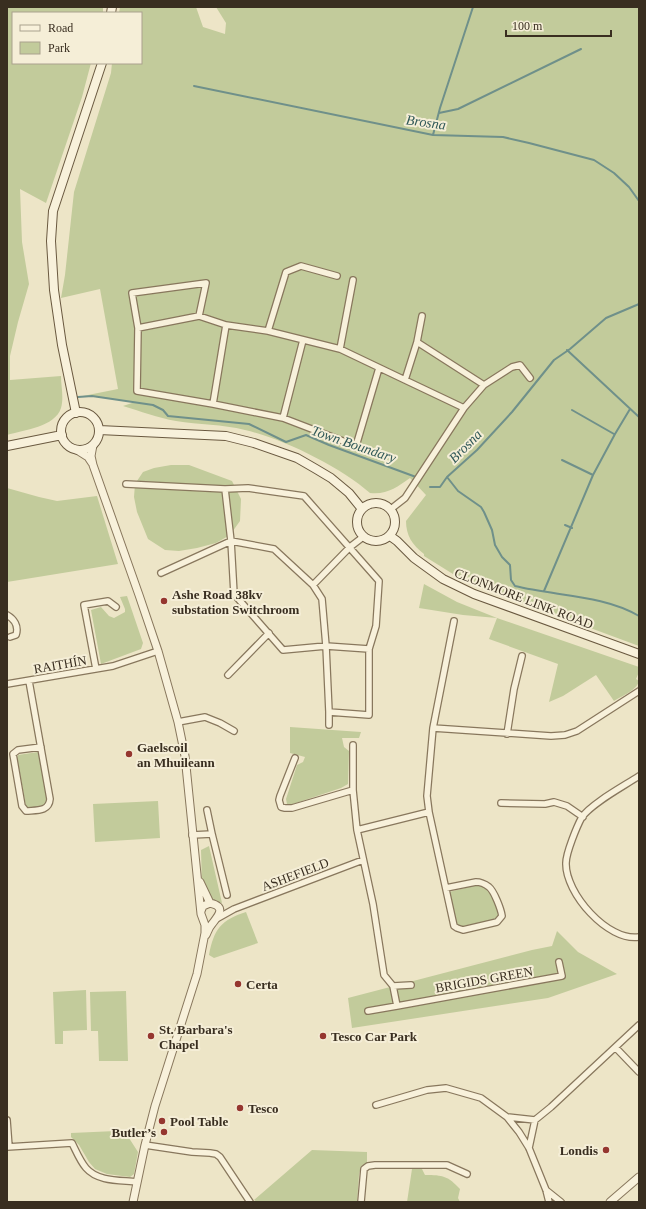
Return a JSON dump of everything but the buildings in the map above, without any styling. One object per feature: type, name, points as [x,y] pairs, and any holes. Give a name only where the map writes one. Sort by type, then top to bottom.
[{"type":"main road","points":[[76,413],[62,345],[53,285],[50,241],[53,211],[102,64]]},
{"type":"main road","points":[[76,413],[87,413],[98,424],[99,435],[93,445],[86,449],[77,450],[67,445],[62,436],[61,430],[66,419],[76,413]]},
{"type":"main road","points":[[99,430],[226,436],[254,443],[296,458],[331,478],[350,493],[362,509]]},
{"type":"main road","points":[[7,446],[62,436]]},
{"type":"main road","points":[[373,503],[386,505],[394,514],[395,520],[393,531],[390,536],[379,541],[360,539],[357,520],[362,509],[373,503]]},
{"type":"main road","name":"CLONMORE LINK ROAD","points":[[390,536],[414,558],[443,579],[474,594],[639,654]]},
{"type":"street","points":[[268,331],[286,272],[301,266],[337,276]]},
{"type":"street","points":[[340,349],[353,280]]},
{"type":"street","points":[[199,316],[206,283],[132,292],[138,328],[137,391],[283,418],[356,446],[379,368]]},
{"type":"street","points":[[138,328],[199,316],[226,325],[268,331],[340,349],[464,408]]},
{"type":"street","points":[[405,380],[417,342],[422,316]]},
{"type":"street","points":[[213,404],[226,325]]},
{"type":"street","points":[[283,418],[303,340]]},
{"type":"street","points":[[417,342],[484,385]]},
{"type":"street","points":[[390,510],[405,498],[464,408],[484,385],[512,367],[520,365],[530,378]]},
{"type":"street","points":[[93,445],[91,456],[93,465],[127,558],[158,651],[178,722],[183,747],[201,914],[205,929],[197,974],[144,1145],[133,1202]]},
{"type":"street","points":[[77,450],[88,457],[93,465]]},
{"type":"street","points":[[126,484],[225,489],[248,488],[304,496],[350,547],[379,581],[376,626],[369,649],[369,715],[329,712]]},
{"type":"street","points":[[225,489],[231,541],[234,594],[283,650],[326,646],[369,649]]},
{"type":"street","points":[[312,585],[360,539]]},
{"type":"street","points":[[161,573],[231,541],[274,549],[312,585],[322,599],[326,646],[329,725]]},
{"type":"street","name":"RAITHÍN","points":[[96,669],[84,605],[108,601],[116,607]]},
{"type":"street","points":[[7,614],[15,622],[18,630],[16,635],[10,636]]},
{"type":"street","points":[[446,888],[476,882],[488,886],[492,890],[502,912],[502,916],[497,922],[463,930],[457,928],[453,923],[429,812],[427,796],[433,728],[454,621]]},
{"type":"street","points":[[228,675],[269,633]]},
{"type":"street","name":"RAITHÍN","points":[[7,684],[113,666],[158,651]]},
{"type":"street","points":[[508,734],[514,690],[522,656]]},
{"type":"street","name":"RAITHÍN","points":[[29,680],[41,747],[50,799],[50,805],[47,808],[26,811],[22,806],[13,754],[18,750],[41,747]]},
{"type":"street","points":[[433,728],[508,734],[551,736],[565,735],[577,731],[639,691]]},
{"type":"street","points":[[178,722],[205,717],[220,722],[234,731]]},
{"type":"street","points":[[353,745],[353,790],[357,830],[373,904],[384,975],[393,986],[397,1006],[368,1011]]},
{"type":"street","points":[[295,758],[280,796],[279,800],[281,807],[292,808],[353,790]]},
{"type":"street","points":[[639,776],[600,802],[583,817],[578,824],[566,862],[568,878],[585,907],[603,925],[613,931],[625,936],[634,938],[639,937]]},
{"type":"street","points":[[501,803],[545,804],[554,802],[567,806],[583,817]]},
{"type":"street","points":[[207,810],[227,895]]},
{"type":"street","points":[[357,830],[429,812]]},
{"type":"street","points":[[192,835],[212,834]]},
{"type":"street","name":"ASHEFIELD","points":[[216,920],[234,909],[363,860]]},
{"type":"street","points":[[198,876],[220,913],[211,926],[204,941]]},
{"type":"street","points":[[201,914],[203,906],[214,904],[234,909]]},
{"type":"street","points":[[201,914],[207,922],[216,920]]},
{"type":"street","name":"BRIGIDS GREEN","points":[[397,1006],[562,976],[559,962]]},
{"type":"street","points":[[393,986],[411,985]]},
{"type":"street","points":[[529,1148],[535,1120],[551,1108],[639,1025]]},
{"type":"street","points":[[616,1048],[639,1072]]},
{"type":"street","points":[[376,1105],[427,1090],[446,1088],[480,1098],[507,1117],[519,1132],[529,1148],[546,1190],[549,1202]]},
{"type":"street","points":[[507,1117],[535,1120]]},
{"type":"street","points":[[7,1120],[8,1147],[72,1143],[85,1167],[92,1174],[104,1178],[137,1182]]},
{"type":"street","points":[[144,1145],[216,1154],[220,1157],[250,1202]]},
{"type":"street","points":[[361,1202],[364,1169],[368,1166],[447,1165],[467,1174]]},
{"type":"street","points":[[610,1202],[639,1177]]},
{"type":"street","points":[[546,1190],[561,1202]]},
{"type":"green space","points":[[7,7],[103,7],[103,12],[12,12],[12,64],[91,64],[82,97],[46,203],[20,189],[22,242],[29,284],[10,356],[10,380],[61,376],[62,404],[58,414],[46,424],[7,435]]},
{"type":"green space","points":[[120,7],[196,7],[203,27],[225,34],[226,23],[216,7],[639,7],[639,646],[482,588],[461,579],[424,556],[424,554],[410,539],[406,521],[426,495],[410,478],[387,492],[370,493],[358,483],[328,464],[294,447],[260,434],[228,427],[169,420],[123,406],[135,402],[92,396],[78,397],[118,389],[100,289],[61,298],[74,192],[111,73],[112,64],[142,64],[142,12],[119,12]]},
{"type":"green space","points":[[171,465],[189,465],[232,481],[241,499],[240,521],[230,535],[216,543],[179,551],[165,550],[148,539],[137,512],[134,497],[135,484],[143,472],[154,468]]},
{"type":"green space","points":[[7,488],[57,501],[97,496],[118,564],[7,582]]},
{"type":"green space","points":[[424,584],[457,602],[497,618],[463,615],[419,608]]},
{"type":"green space","points":[[127,596],[143,643],[141,649],[101,664],[91,610],[101,607],[109,616],[114,618],[125,612],[120,597]]},
{"type":"green space","points":[[497,618],[639,667],[639,672],[636,679],[639,681],[638,684],[629,692],[614,701],[596,675],[563,696],[549,702],[558,664],[489,639]]},
{"type":"green space","points":[[290,727],[361,732],[359,738],[342,738],[344,747],[349,751],[348,784],[341,788],[290,805],[287,804],[286,799],[297,765],[303,762],[305,757],[290,753]]},
{"type":"green space","points":[[38,752],[47,801],[45,805],[28,808],[26,806],[17,758],[18,755]]},
{"type":"green space","points":[[158,801],[160,838],[95,842],[93,804]]},
{"type":"green space","points":[[209,846],[222,903],[212,900],[202,886],[201,850]]},
{"type":"green space","points":[[477,885],[488,889],[499,914],[497,918],[488,921],[459,927],[455,921],[449,892]]},
{"type":"green space","points":[[246,912],[258,943],[214,958],[209,955],[213,938],[220,927],[230,918]]},
{"type":"green space","points":[[557,931],[578,952],[617,974],[548,998],[352,1028],[348,998],[552,946]]},
{"type":"green space","points":[[86,990],[87,1030],[63,1031],[63,1044],[55,1044],[53,992]]},
{"type":"green space","points":[[126,991],[128,1061],[99,1061],[98,1031],[91,1031],[90,992]]},
{"type":"green space","points":[[116,1131],[118,1134],[129,1138],[138,1152],[134,1174],[130,1177],[107,1174],[95,1169],[79,1145],[71,1137],[71,1133]]},
{"type":"green space","points":[[312,1150],[367,1152],[367,1165],[361,1166],[359,1175],[357,1202],[257,1202],[254,1200]]},
{"type":"green space","points":[[412,1169],[422,1169],[425,1175],[441,1176],[452,1181],[460,1189],[458,1198],[460,1202],[407,1202]]},
{"type":"waterway","points":[[433,135],[440,108],[473,7]]},
{"type":"waterway","points":[[439,113],[458,109],[581,49]]},
{"type":"waterway","name":"Brosna","points":[[194,86],[433,135],[503,137],[529,143],[594,160],[614,173],[629,187],[639,201]]},
{"type":"waterway","name":"Brosna","points":[[430,487],[440,487],[447,477],[477,450],[512,412],[554,360],[570,349],[606,318],[639,304]]},
{"type":"waterway","points":[[567,350],[639,417]]},
{"type":"waterway","name":"Town Boundary","points":[[78,397],[92,396],[153,405],[163,410],[168,416],[249,424],[286,442],[306,435],[416,477]]},
{"type":"waterway","points":[[544,591],[593,475],[630,409]]},
{"type":"waterway","points":[[572,410],[614,434]]},
{"type":"waterway","points":[[562,460],[593,475]]},
{"type":"waterway","points":[[447,477],[458,491],[481,507],[492,530],[495,545],[502,557],[510,565],[511,580],[515,586],[595,600],[625,609],[639,616]]},
{"type":"waterway","points":[[565,525],[572,528]]},
{"type":"place","name":"Ashe Road 38kv substation Switchroom","points":[[164,601]]},
{"type":"place","name":"Gaelscoil an Mhuileann","points":[[129,754]]},
{"type":"place","name":"Certa","points":[[238,984]]},
{"type":"place","name":"St. Barbara's Chapel","points":[[151,1036]]},
{"type":"place","name":"Tesco Car Park","points":[[323,1036]]},
{"type":"place","name":"Tesco","points":[[240,1108]]},
{"type":"place","name":"Pool Table","points":[[162,1121]]},
{"type":"place","name":"Butler’s","points":[[164,1132]]},
{"type":"place","name":"Londis","points":[[606,1150]]}]
